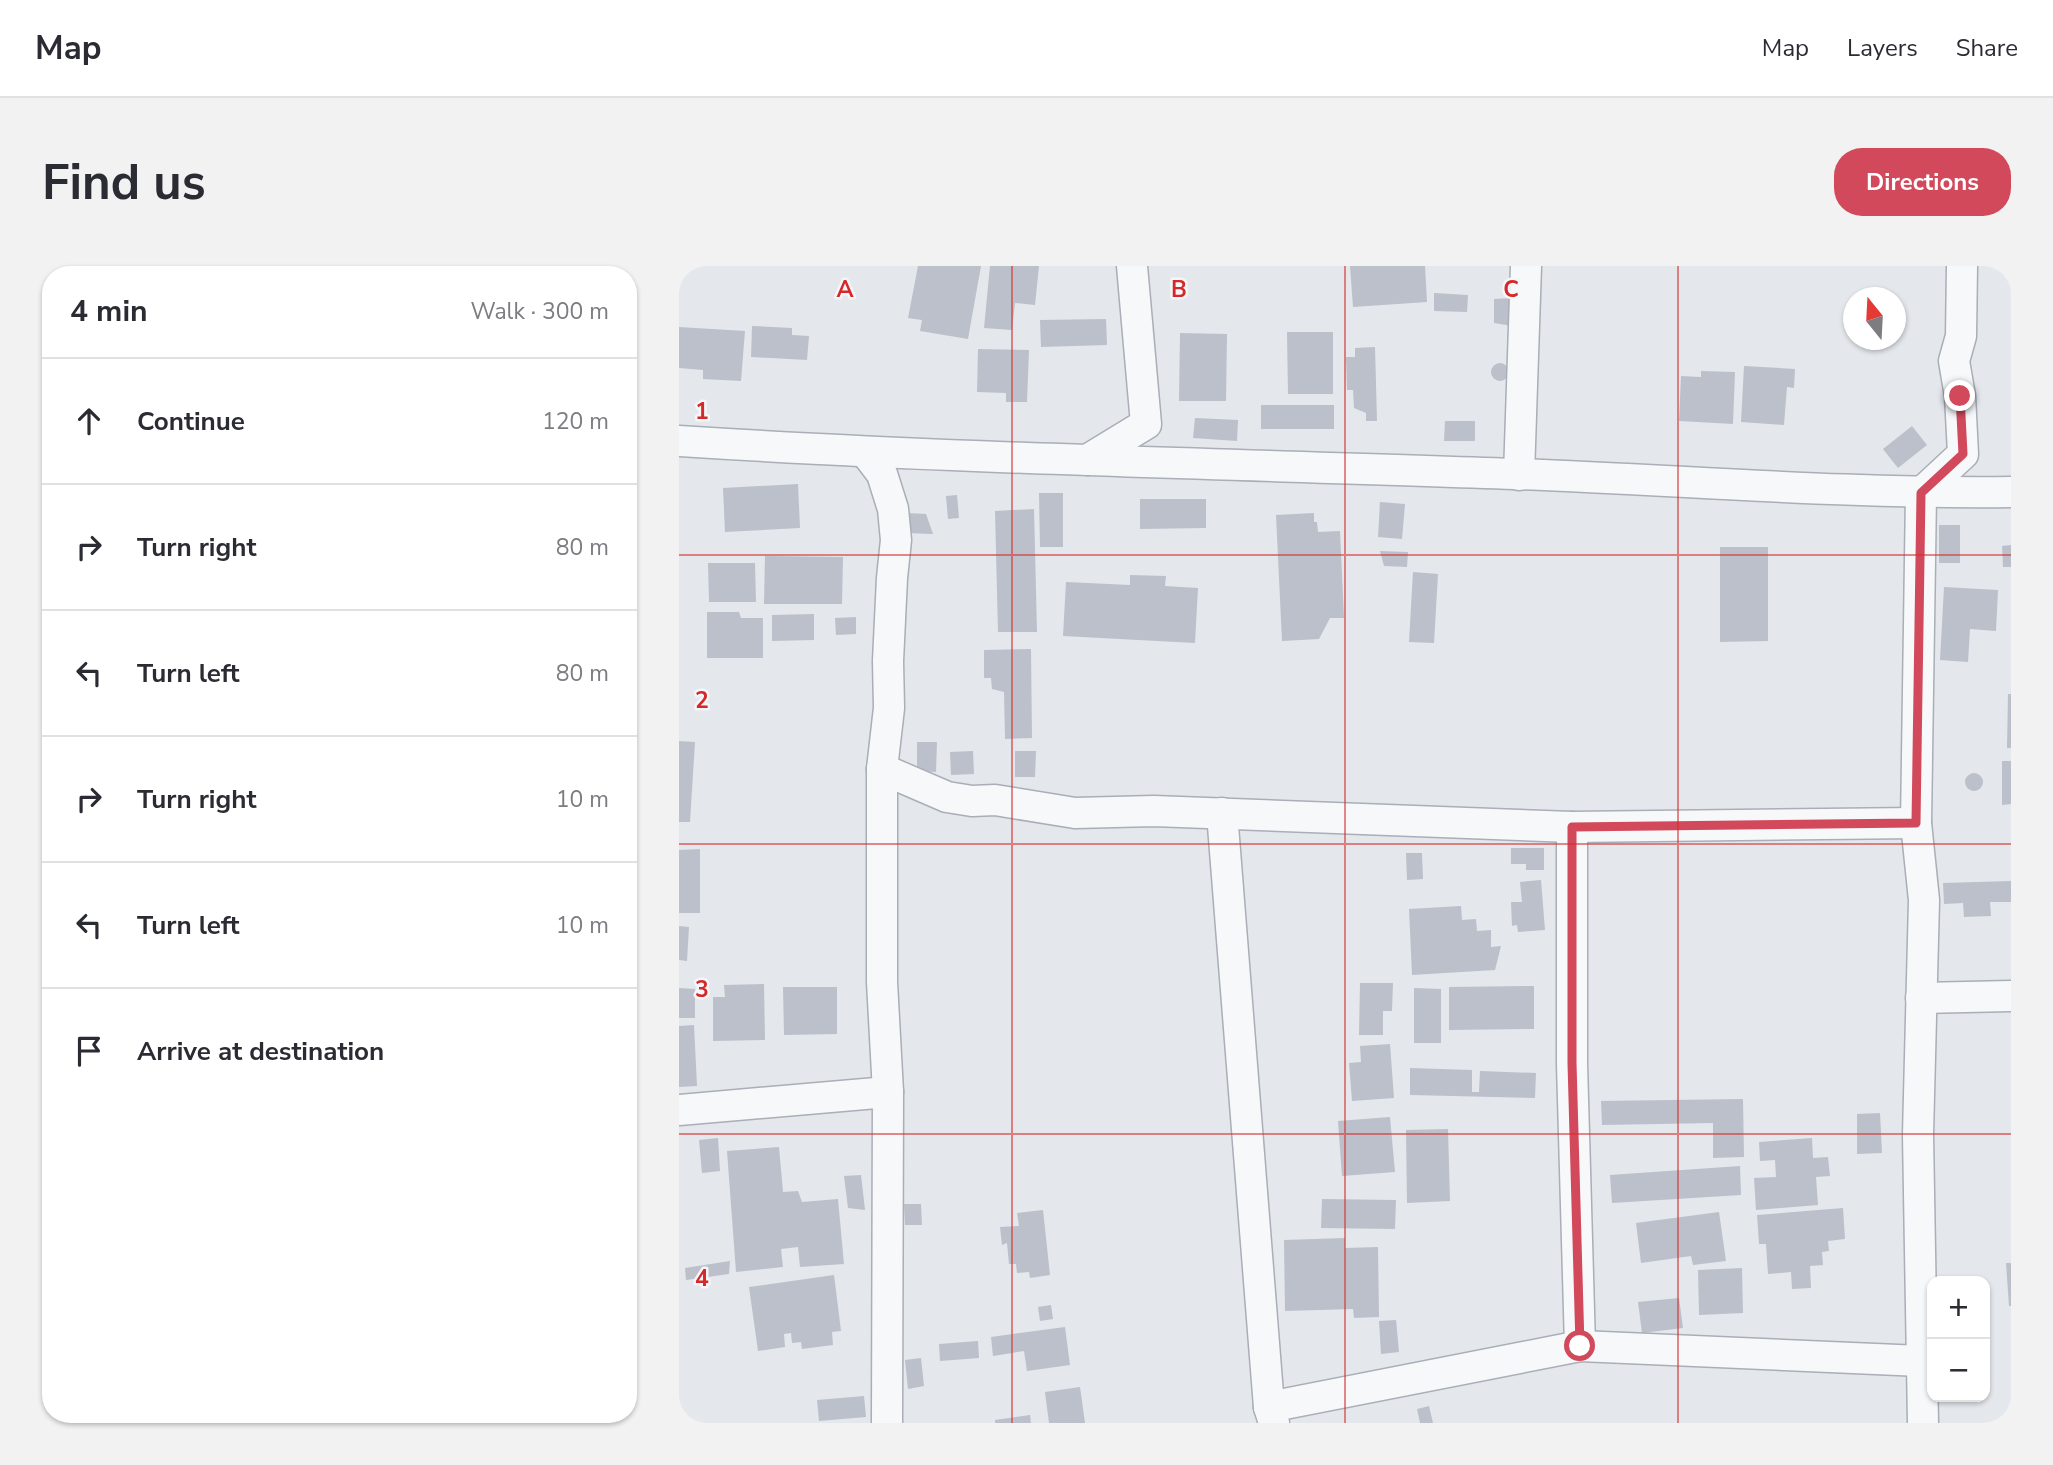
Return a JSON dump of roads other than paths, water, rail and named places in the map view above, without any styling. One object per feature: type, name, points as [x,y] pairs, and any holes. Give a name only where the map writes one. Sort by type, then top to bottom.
[{"type":"street","points":[[1132,266],[1146,424],[1187,464]]},
{"type":"street","points":[[1519,475],[1526,266]]},
{"type":"street","points":[[1923,1423],[1918,1135],[1924,900],[1916,823],[1921,493],[1963,454],[1960,396],[1954,361],[1961,336],[1962,266]]},
{"type":"street","points":[[1087,460],[1146,424]]},
{"type":"street","points":[[679,441],[866,453],[1519,475],[1921,493],[2011,492]]},
{"type":"street","points":[[866,453],[882,474],[893,509],[896,540],[889,647],[889,709],[882,769],[882,982],[888,1092],[879,1421]]},
{"type":"street","points":[[882,769],[947,797],[972,801],[995,800],[1075,813],[1154,811],[1572,827],[1916,823]]},
{"type":"street","points":[[1222,813],[1271,1415],[1580,1346],[1921,1361]]},
{"type":"street","points":[[1572,827],[1572,1063],[1580,1346]]},
{"type":"street","points":[[1921,998],[2011,996]]},
{"type":"street","points":[[679,1110],[888,1092]]}]
